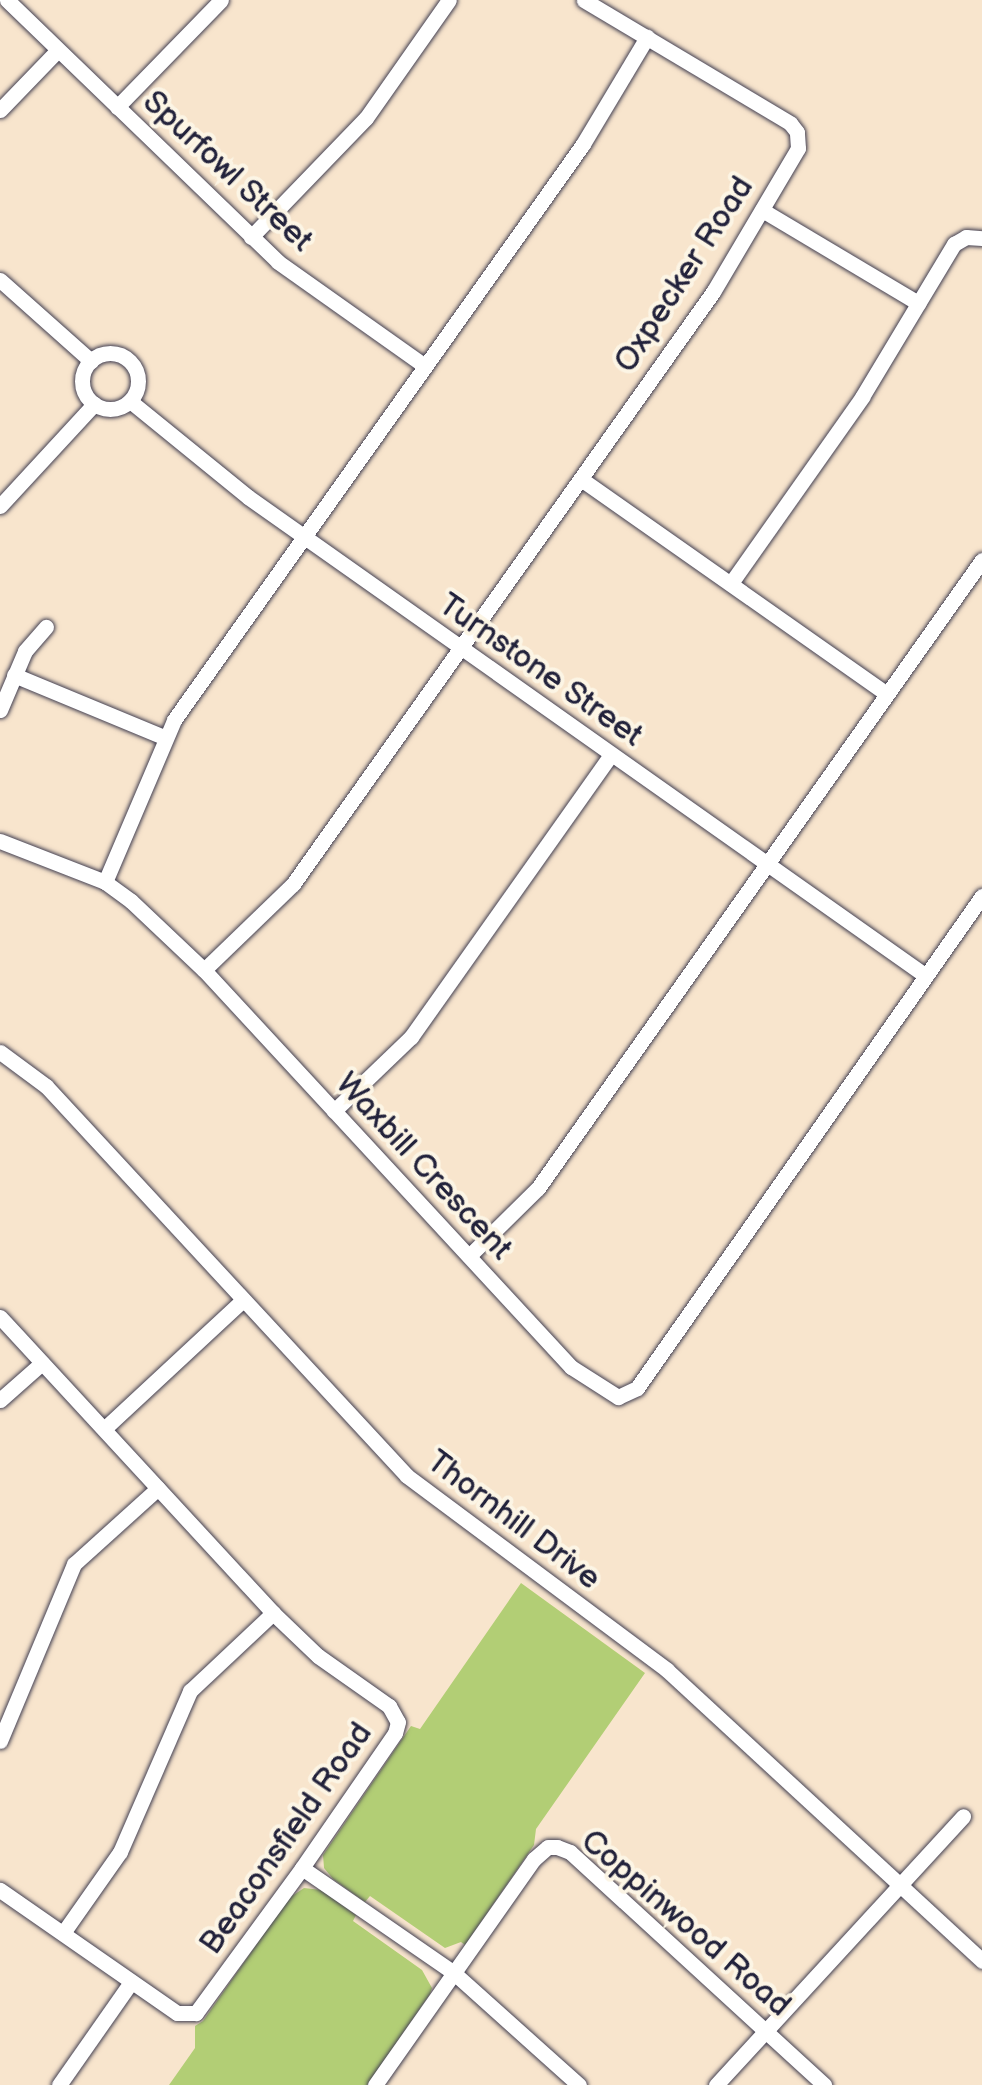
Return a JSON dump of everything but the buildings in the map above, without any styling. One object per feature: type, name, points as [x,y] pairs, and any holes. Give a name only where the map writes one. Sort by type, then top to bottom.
[{"type":"street","name":"Spurfowl Street","points":[[7,0],[278,262],[425,366]]},
{"type":"street","points":[[117,107],[221,0]]},
{"type":"street","points":[[251,237],[366,118],[449,0]]},
{"type":"street","name":"Oxpecker Road","points":[[204,970],[287,892],[713,292],[798,148],[794,127],[584,0]]},
{"type":"street","points":[[0,841],[105,882],[164,737],[582,144],[647,37]]},
{"type":"street","points":[[0,110],[58,50]]},
{"type":"street","points":[[762,210],[918,303]]},
{"type":"street","points":[[731,582],[862,397],[954,244],[966,236],[982,238]]},
{"type":"street","points":[[0,280],[91,361]]},
{"type":"street","points":[[91,361],[118,354],[134,366],[138,384],[130,402],[112,409],[94,404]]},
{"type":"street","points":[[91,361],[83,378],[94,404]]},
{"type":"street","name":"Turnstone Street","points":[[130,402],[171,438],[304,536],[926,976]]},
{"type":"street","points":[[0,506],[94,404]]},
{"type":"street","points":[[581,478],[887,694]]},
{"type":"street","points":[[468,1256],[538,1188],[982,560]]},
{"type":"street","points":[[0,710],[29,643],[46,627]]},
{"type":"street","points":[[14,675],[164,737]]},
{"type":"street","points":[[334,1111],[411,1038],[611,755]]},
{"type":"street","name":"Waxbill Crescent","points":[[105,882],[204,970],[570,1367],[613,1396],[632,1393],[982,896]]},
{"type":"street","name":"Thornhill Drive","points":[[0,1052],[46,1086],[423,1492],[667,1670],[982,1961]]},
{"type":"street","points":[[104,1428],[243,1300]]},
{"type":"street","name":"Beaconsfield Road","points":[[0,1317],[272,1613],[318,1656],[389,1706],[398,1722],[395,1733],[302,1868],[196,2013],[181,2015],[0,1890]]},
{"type":"street","points":[[0,1400],[42,1363]]},
{"type":"street","points":[[0,1741],[74,1564],[158,1488]]},
{"type":"street","points":[[63,1933],[124,1843],[190,1691],[272,1613]]},
{"type":"street","points":[[716,2085],[963,1816]]},
{"type":"street","name":"Coppinwood Road","points":[[375,2085],[534,1859],[548,1847],[557,1847],[570,1852],[824,2085]]},
{"type":"street","points":[[302,1868],[454,1973],[579,2085]]},
{"type":"street","points":[[59,2085],[132,1982]]},
{"type":"green space","points":[[521,1583],[645,1673],[536,1829],[534,1845],[465,1945],[461,1942],[445,1948],[370,1896],[365,1902],[333,1879],[324,1868],[323,1855],[411,1726],[420,1729]]},
{"type":"green space","points":[[304,1888],[321,1890],[356,1915],[353,1921],[422,1970],[432,1988],[430,1994],[367,2085],[169,2085],[195,2048],[195,2026],[203,2021],[289,1898]]}]
